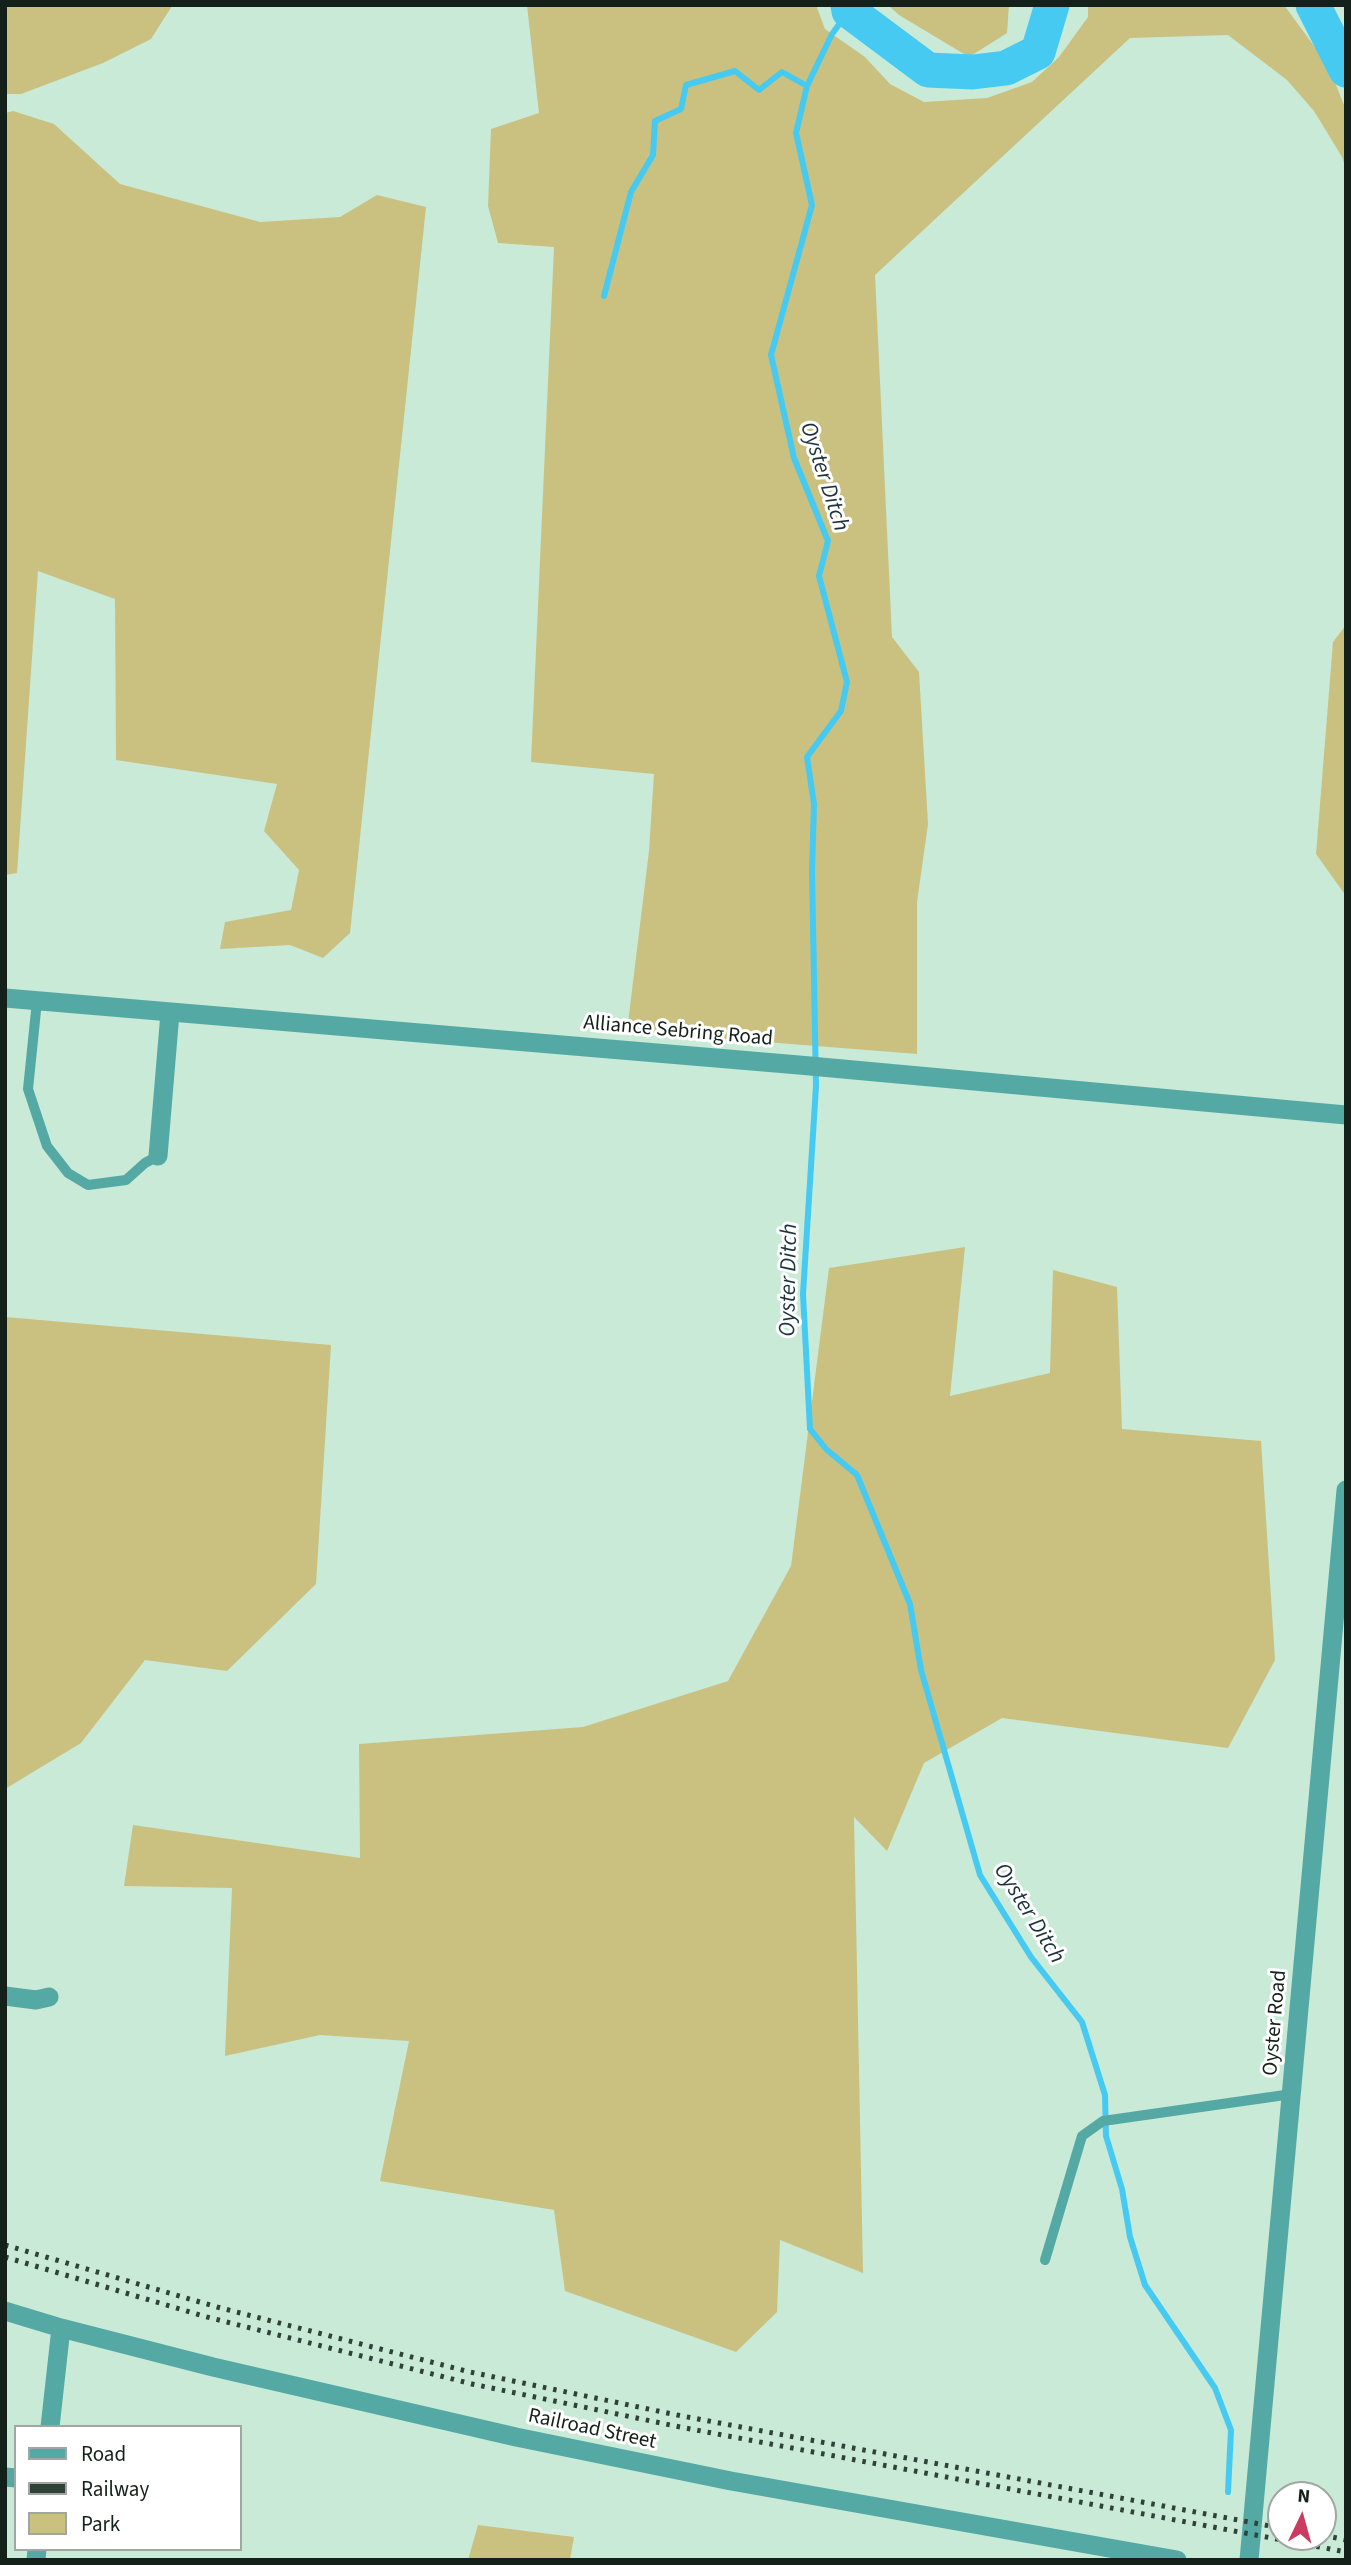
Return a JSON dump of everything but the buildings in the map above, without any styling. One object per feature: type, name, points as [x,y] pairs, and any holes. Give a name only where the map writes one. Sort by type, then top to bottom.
[{"type":"street","name":"Alliance Sebring Road","points":[[5,998],[799,1065],[1346,1115]]},
{"type":"street","points":[[158,1156],[170,1013]]},
{"type":"street","name":"Oyster Road","points":[[1249,2560],[1346,1490]]},
{"type":"street","points":[[5,1996],[36,2000],[49,1997]]},
{"type":"street","name":"Railroad Street","points":[[5,2311],[226,2370],[516,2437],[783,2491],[1177,2560]]},
{"type":"street","points":[[50,2425],[61,2328]]},
{"type":"lane","points":[[37,1001],[28,1089],[47,1146],[68,1173],[88,1185],[126,1180],[145,1163],[158,1156]]},
{"type":"lane","points":[[1045,2260],[1083,2136],[1103,2121],[1292,2094]]},
{"type":"green space","points":[[5,5],[178,5],[172,6],[151,39],[103,63],[21,94],[5,94]]},
{"type":"green space","points":[[527,5],[816,5],[825,29],[865,57],[890,84],[924,102],[987,98],[1032,82],[1059,57],[1088,17],[1088,5],[1284,5],[1328,65],[1346,110],[1346,170],[1342,157],[1314,111],[1287,80],[1228,35],[1130,38],[875,275],[892,637],[919,672],[928,824],[917,902],[917,1054],[627,1031],[649,851],[654,774],[531,762],[554,247],[498,243],[488,206],[491,129],[539,113]]},
{"type":"green space","points":[[888,5],[1009,5],[1007,33],[969,57],[899,15]]},
{"type":"green space","points":[[13,111],[54,124],[120,184],[260,222],[340,217],[377,195],[426,207],[350,933],[323,958],[290,945],[220,949],[225,922],[291,910],[299,870],[264,831],[277,784],[116,760],[115,599],[38,571],[17,873],[5,875],[5,113]]},
{"type":"green space","points":[[1346,625],[1346,896],[1316,854],[1333,642]]},
{"type":"green space","points":[[965,1247],[950,1396],[1050,1373],[1053,1270],[1117,1287],[1122,1429],[1261,1441],[1275,1660],[1228,1748],[1002,1718],[924,1763],[887,1851],[854,1817],[863,2273],[780,2240],[777,2312],[736,2352],[565,2291],[554,2210],[380,2181],[409,2041],[320,2035],[225,2056],[232,1888],[124,1886],[133,1825],[360,1858],[359,1744],[583,1727],[728,1681],[791,1566],[829,1268]]},
{"type":"green space","points":[[5,1317],[331,1345],[316,1584],[227,1671],[145,1660],[81,1743],[5,1789]]},
{"type":"green space","points":[[478,2525],[574,2537],[570,2560],[468,2560]]},
{"type":"waterway","points":[[848,5],[849,11],[928,70],[973,72],[1006,68],[1038,52],[1052,5]]},
{"type":"waterway","points":[[1313,5],[1346,70]]},
{"type":"waterway","name":"Oyster Ditch","points":[[849,11],[832,34],[807,86],[796,133],[812,205],[771,355],[794,458],[828,541],[819,576],[847,682],[841,711],[807,757],[814,804],[812,872],[816,1086],[803,1294],[810,1429],[826,1449],[857,1475],[910,1604],[921,1670],[980,1875],[1031,1957],[1082,2022],[1105,2095],[1106,2136],[1122,2189],[1130,2237],[1145,2285],[1215,2388],[1231,2430],[1228,2492]]},
{"type":"waterway","points":[[604,296],[631,192],[653,155],[655,121],[681,109],[686,85],[735,71],[759,90],[782,72],[807,86]]},
{"type":"railway","points":[[5,2245],[217,2307],[470,2372],[682,2416],[1267,2525]]},
{"type":"railway","points":[[5,2257],[203,2316],[472,2384],[680,2427],[1346,2552]]},
{"type":"railway","points":[[1337,2538],[1346,2540]]}]
